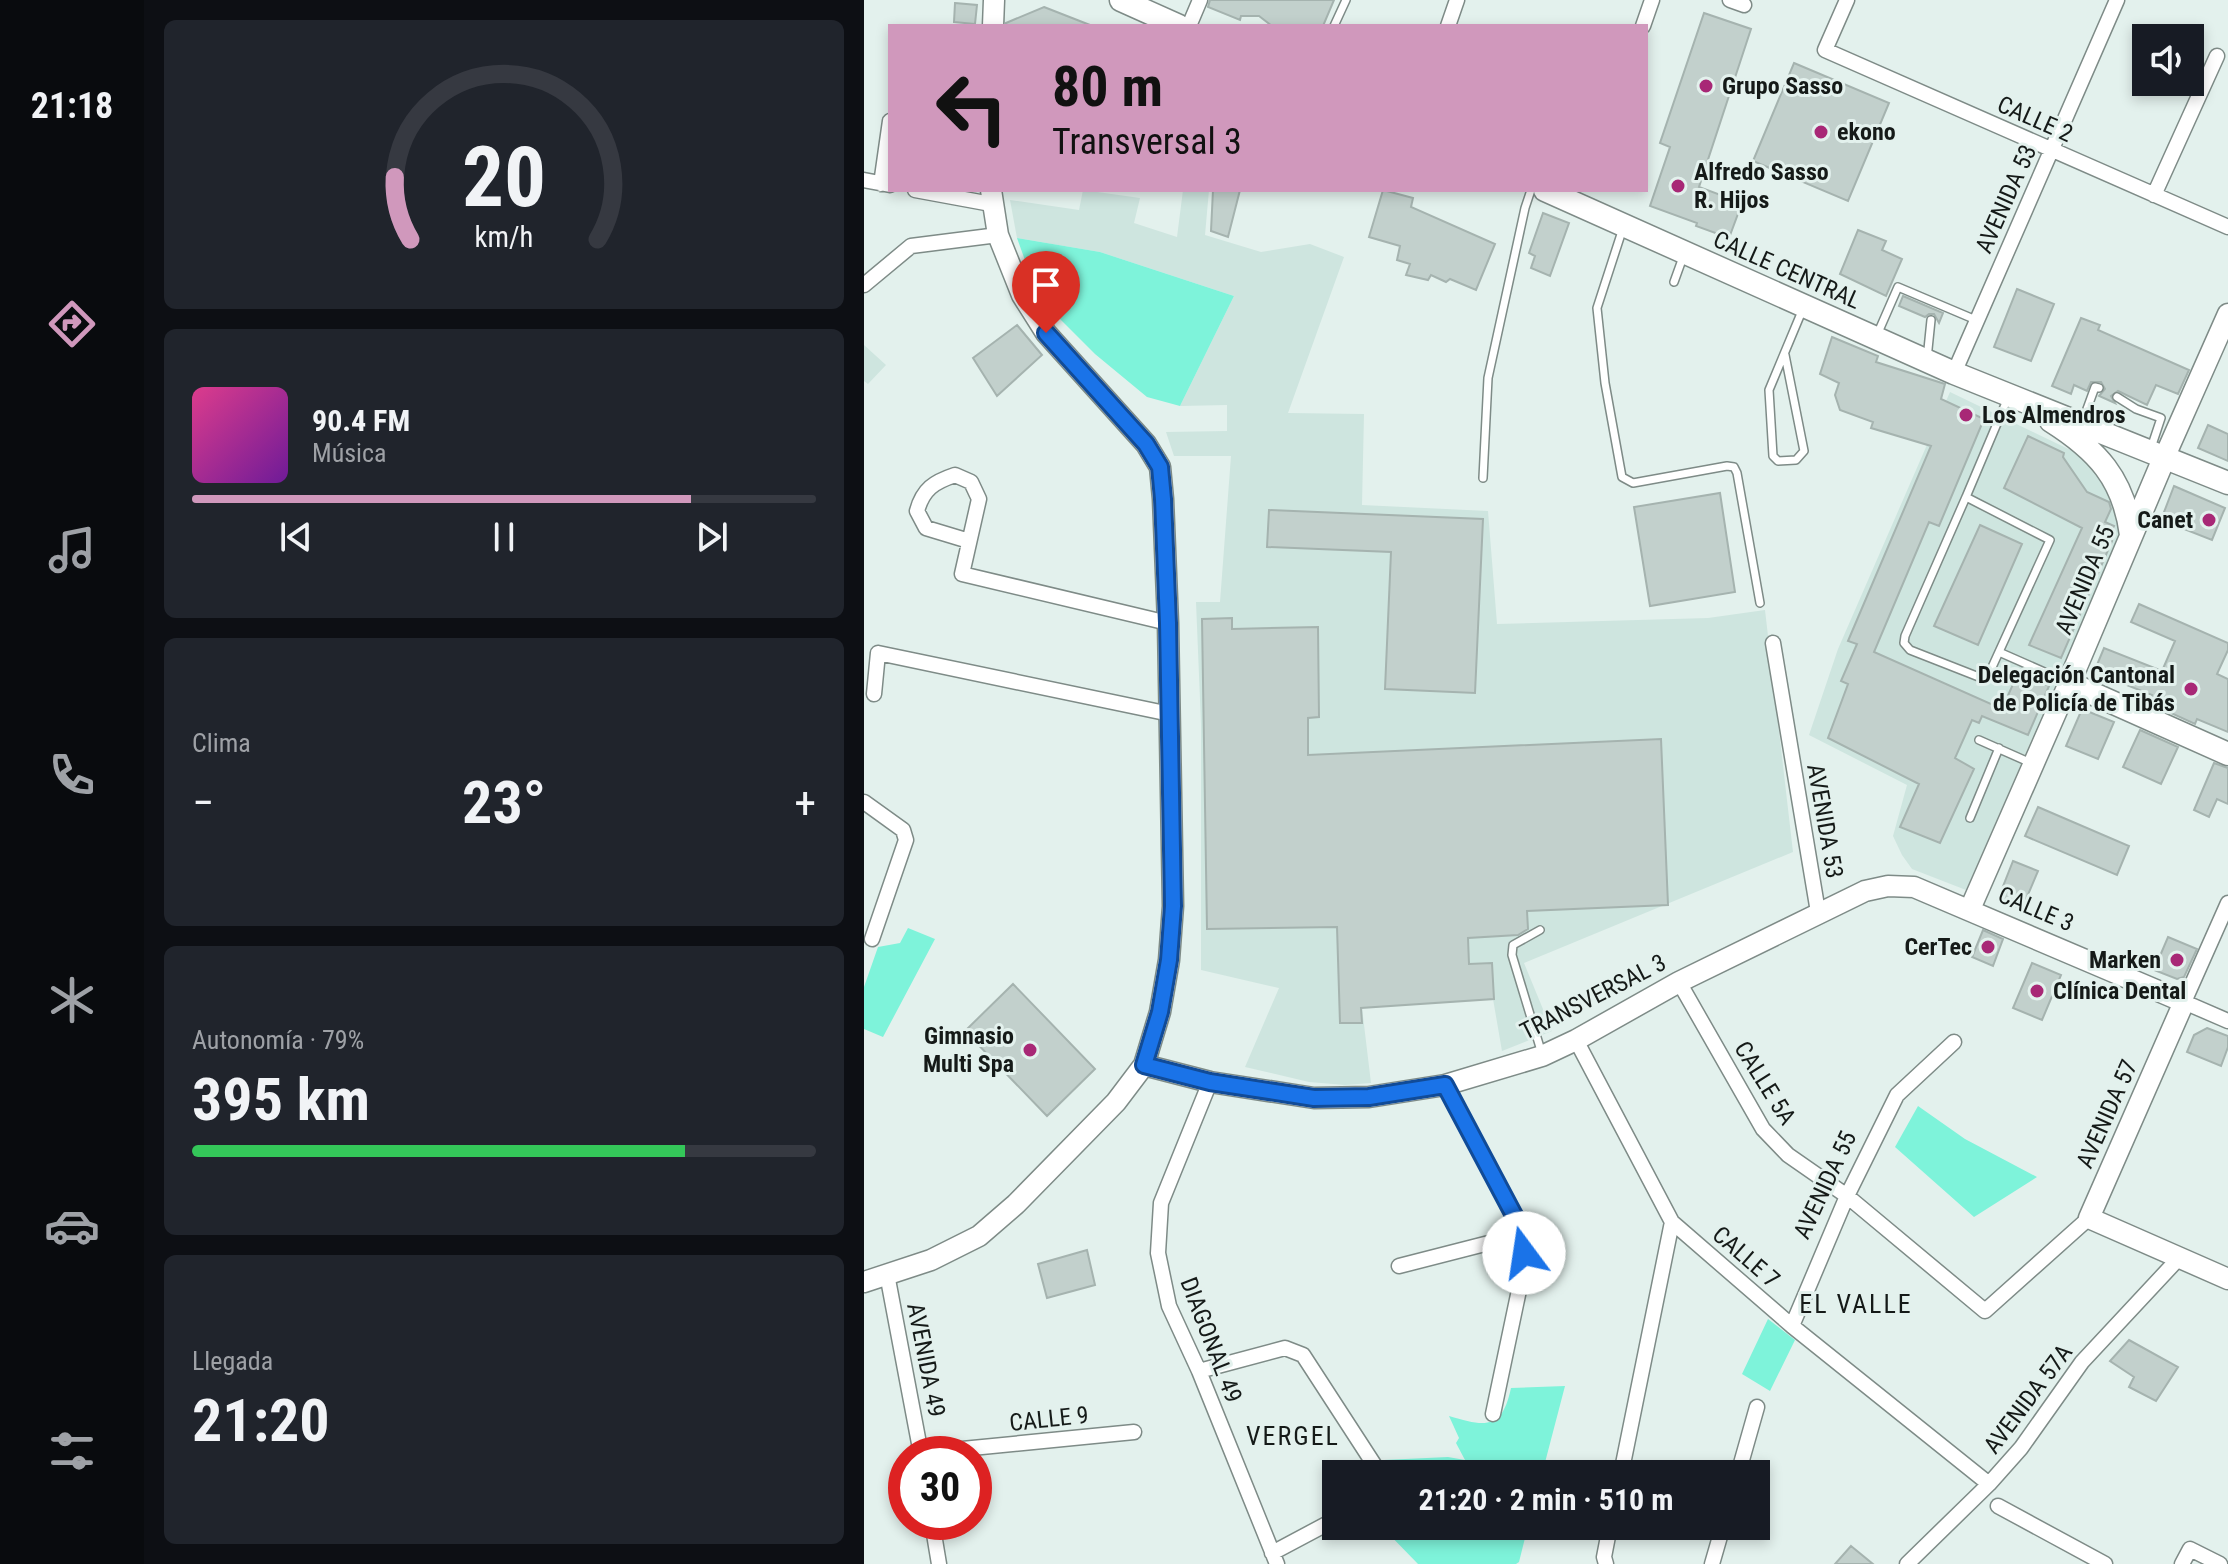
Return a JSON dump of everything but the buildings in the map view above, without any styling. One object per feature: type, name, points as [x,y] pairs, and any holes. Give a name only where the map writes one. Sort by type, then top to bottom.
[{"type":"main road","points":[[1121,0],[1175,24]]},
{"type":"main road","name":"CALLE CENTRAL","points":[[1555,192],[1584,198],[1624,225],[1954,373],[2228,483]]},
{"type":"main road","name":"CALLE CENTRAL","points":[[2009,396],[2080,439],[2101,460],[2117,484],[2128,511],[2131,538]]},
{"type":"main road","name":"AVENIDA 55","points":[[2069,683],[2131,538],[2158,453]]},
{"type":"main road","points":[[2069,683],[2228,754]]},
{"type":"street","points":[[993,24],[994,0]]},
{"type":"street","points":[[1190,24],[1200,0]]},
{"type":"street","points":[[1449,24],[1457,0]]},
{"type":"street","points":[[1644,24],[1652,0]]},
{"type":"street","name":"CALLE 2","points":[[1847,0],[1825,50],[2228,227]]},
{"type":"street","name":"AVENIDA 53","points":[[1954,373],[2117,0]]},
{"type":"street","points":[[2154,195],[2217,56]]},
{"type":"street","points":[[864,180],[886,185],[888,153]]},
{"type":"street","points":[[864,1282],[931,1260],[979,1236],[1016,1204],[1116,1102],[1144,1065],[1160,1012],[1169,960],[1173,906],[1168,623],[1160,467],[1146,444],[1046,333],[1022,295],[998,235],[991,197],[937,192]]},
{"type":"street","points":[[864,285],[911,246],[998,235]]},
{"type":"street","name":"AVENIDA 55","points":[[2158,453],[2228,314]]},
{"type":"street","points":[[969,541],[926,528],[917,511],[921,494],[937,481],[955,475],[971,482],[979,499],[962,574],[1168,623]]},
{"type":"street","name":"AVENIDA 53","points":[[1773,643],[1818,912]]},
{"type":"street","points":[[874,694],[878,653],[1170,714]]},
{"type":"street","name":"AVENIDA 55","points":[[1970,909],[2069,683]]},
{"type":"street","points":[[864,802],[903,830],[906,840],[872,939]]},
{"type":"street","name":"CALLE 3","points":[[1818,912],[1865,891],[1888,886],[1914,887],[2228,1021]]},
{"type":"street","name":"AVENIDA 57","points":[[1985,1311],[2089,1218],[2228,903]]},
{"type":"street","name":"TRANSVERSAL 3","points":[[1144,1065],[1210,1082],[1314,1098],[1369,1097],[1445,1085],[1542,1056],[1818,912]]},
{"type":"street","name":"CALLE 5A","points":[[1679,982],[1763,1129],[1788,1155],[1847,1196],[1985,1311]]},
{"type":"street","name":"CALLE 7","points":[[1576,1040],[1672,1222],[1792,1326],[1989,1484]]},
{"type":"street","name":"AVENIDA 55","points":[[1792,1326],[1847,1196],[1897,1095],[1954,1042]]},
{"type":"street","name":"DIAGONAL 49","points":[[1210,1082],[1161,1203],[1158,1253],[1169,1306],[1199,1371],[1274,1558]]},
{"type":"street","points":[[1445,1085],[1524,1234],[1523,1271],[1493,1414]]},
{"type":"street","points":[[2089,1218],[2228,1279]]},
{"type":"street","points":[[1624,1460],[1672,1222]]},
{"type":"street","points":[[1399,1266],[1524,1234]]},
{"type":"street","name":"AVENIDA 57A","points":[[1907,1564],[1989,1484],[2021,1448],[2082,1362],[2179,1258]]},
{"type":"street","name":"AVENIDA 49","points":[[887,1274],[918,1436]]},
{"type":"street","points":[[1199,1371],[1285,1348],[1303,1355],[1371,1460]]},
{"type":"street","points":[[1742,1460],[1757,1407]]},
{"type":"street","name":"CALLE 9","points":[[992,1447],[1134,1432]]},
{"type":"street","points":[[1998,1506],[2105,1564]]},
{"type":"street","points":[[1274,1558],[1322,1528]]},
{"type":"street","points":[[935,1540],[939,1564]]},
{"type":"street","points":[[1606,1564],[1607,1540]]},
{"type":"street","points":[[1712,1564],[1719,1540]]},
{"type":"street","points":[[2182,1564],[2190,1549],[2220,1564]]},
{"type":"lane","points":[[1335,24],[1346,0]]},
{"type":"lane","points":[[1483,478],[1488,378],[1530,192]]},
{"type":"lane","points":[[1624,225],[1597,308],[1605,383],[1622,477],[1633,483],[1734,467],[1760,603]]},
{"type":"lane","points":[[1674,282],[1685,252]]},
{"type":"lane","points":[[1876,338],[1898,287],[1976,320]]},
{"type":"lane","points":[[1785,355],[1804,451],[1796,460],[1778,461],[1773,456],[1769,390],[1804,306]]},
{"type":"lane","points":[[1927,361],[1931,320]]},
{"type":"lane","points":[[2082,422],[2095,387],[2099,388]]},
{"type":"lane","points":[[1966,497],[2050,540],[1988,676],[1980,679],[1910,650],[1904,643],[1905,636],[2009,396]]},
{"type":"lane","points":[[2117,397],[2136,409],[2161,418],[2158,453]]},
{"type":"lane","points":[[1999,652],[2069,683]]},
{"type":"lane","points":[[1979,740],[2034,764]]},
{"type":"lane","points":[[1970,818],[1999,748]]},
{"type":"lane","points":[[1540,930],[1513,945],[1512,955],[1542,1056]]},
{"type":"shaded area","points":[[1083,192],[1140,198],[1134,223],[1177,237],[1183,192],[1209,192],[1205,235],[1261,252],[1310,244],[1344,257],[1288,413],[1364,414],[1362,505],[1488,511],[1497,624],[1708,618],[1765,610],[1793,852],[1524,963],[1552,1031],[1502,1051],[1493,999],[1362,1008],[1371,1083],[1345,1085],[1309,1082],[1245,1067],[1279,988],[1201,970],[1201,724],[1196,602],[1220,602],[1231,456],[1174,456],[1166,432],[1227,431],[1227,405],[1180,406],[1234,296],[1100,252],[1017,238],[1010,200],[1079,210]]},
{"type":"shaded area","points":[[864,345],[886,365],[868,384],[864,381]]},
{"type":"shaded area","points":[[1950,392],[2085,457],[2116,501],[2119,539],[1966,890],[1912,869],[1902,855],[1893,836],[1907,785],[1809,735],[1838,649]]},
{"type":"green space","points":[[1017,238],[1100,252],[1234,296],[1180,406],[1147,397],[1095,354],[1056,315],[1031,277]]},
{"type":"green space","points":[[908,928],[935,939],[883,1037],[864,1029],[864,987],[878,947],[900,943]]},
{"type":"green space","points":[[1918,1106],[1965,1139],[2037,1177],[1974,1217],[1895,1147]]},
{"type":"green space","points":[[1768,1319],[1795,1340],[1770,1391],[1742,1374]]},
{"type":"green space","points":[[1565,1386],[1546,1460],[1465,1460],[1456,1443],[1459,1438],[1449,1416],[1473,1422],[1490,1422],[1503,1412],[1511,1388]]},
{"type":"green space","points":[[1448,1457],[1465,1460],[1384,1460]]},
{"type":"green space","points":[[1395,1540],[1524,1540],[1516,1564],[1418,1564]]},
{"type":"place","name":"Grupo Sasso","points":[[1706,86]]},
{"type":"place","name":"ekono","points":[[1821,132]]},
{"type":"place","name":"Alfredo Sasso R. Hijos","points":[[1678,186]]},
{"type":"place","name":"Los Almendros","points":[[1966,415]]},
{"type":"place","name":"Canet","points":[[2209,520]]},
{"type":"place","name":"Delegación Cantonal de Policía de Tibás","points":[[2191,689]]},
{"type":"place","name":"CerTec","points":[[1988,947]]},
{"type":"place","name":"Marken","points":[[2177,960]]},
{"type":"place","name":"Clínica Dental","points":[[2037,991]]},
{"type":"place","name":"Gimnasio Multi Spa","points":[[1030,1050]]},
{"type":"district","name":"EL VALLE","points":[[1856,1304]]},
{"type":"district","name":"VERGEL","points":[[1293,1436]]},
{"type":"route","points":[[1046,333],[1146,444],[1160,467],[1168,623],[1173,906],[1169,960],[1160,1012],[1144,1065],[1210,1082],[1314,1098],[1369,1097],[1445,1085],[1524,1234],[1524,1253]]}]
